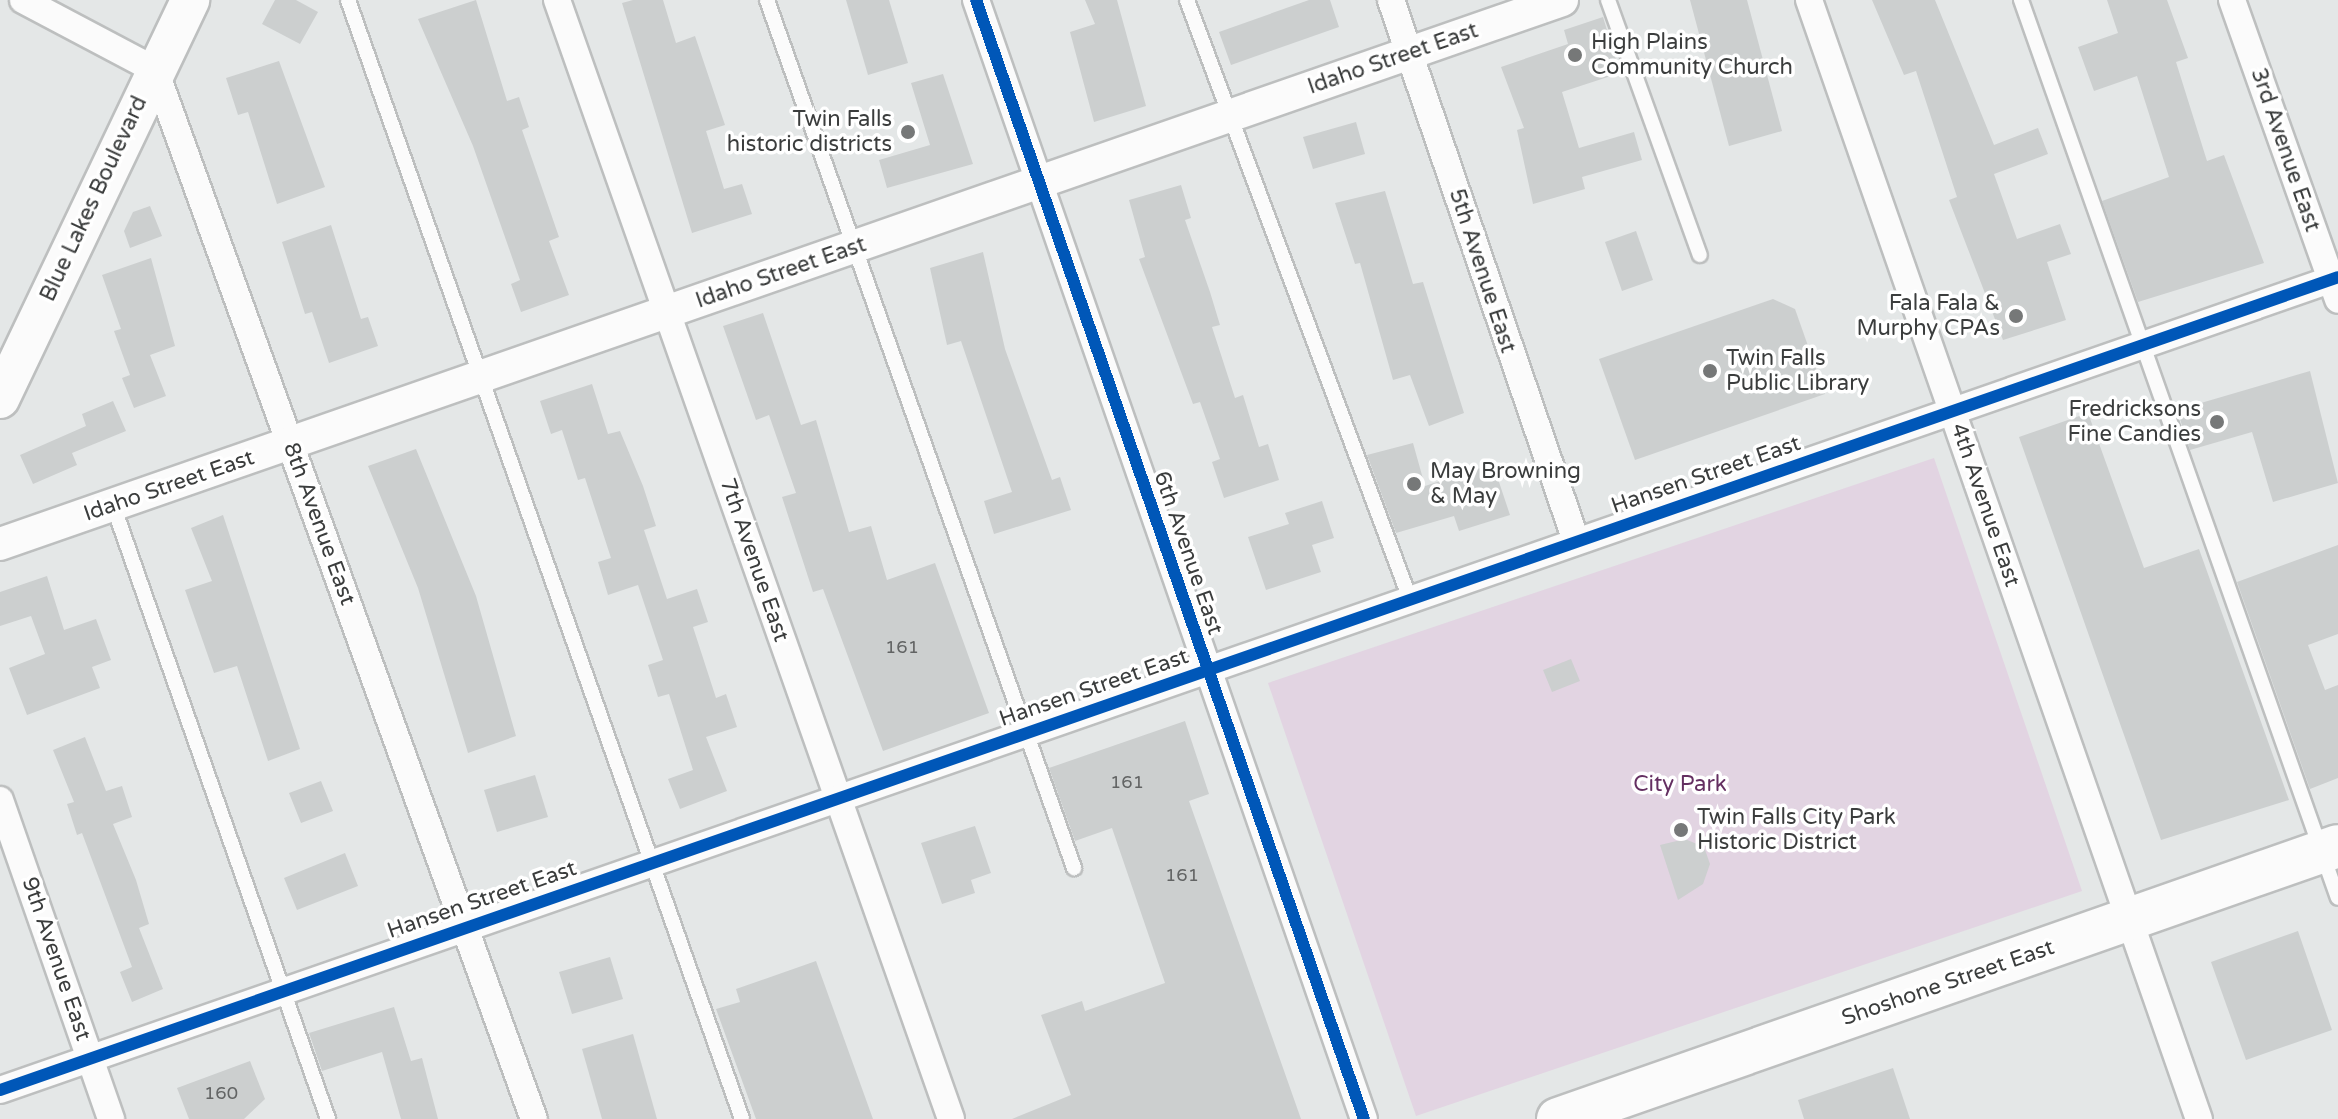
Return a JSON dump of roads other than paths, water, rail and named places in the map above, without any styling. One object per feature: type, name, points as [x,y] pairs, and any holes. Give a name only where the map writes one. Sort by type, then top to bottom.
[{"type":"main road","name":"Blue Lakes Boulevard","points":[[0,399],[190,0]]},
{"type":"main road","name":"Shoshone Street East","points":[[1558,1119],[2330,849]]},
{"type":"street","points":[[23,0],[155,70]]},
{"type":"street","name":"7th Avenue East","points":[[557,0],[951,1119]]},
{"type":"street","name":"6th Avenue East","points":[[976,0],[1364,1119]]},
{"type":"street","name":"5th Avenue East","points":[[1391,0],[1576,541]]},
{"type":"street","name":"Idaho Street East","points":[[0,544],[1041,184],[1562,0]]},
{"type":"street","name":"4th Avenue East","points":[[1809,0],[2199,1119]]},
{"type":"street","name":"3rd Avenue East","points":[[2232,0],[2336,285]]},
{"type":"street","name":"8th Avenue East","points":[[155,70],[534,1119]]},
{"type":"street","name":"Hansen Street East","points":[[0,1090],[2143,345],[2336,285]]},
{"type":"street","name":"9th Avenue East","points":[[0,800],[111,1119]]},
{"type":"lane","points":[[348,0],[742,1119]]},
{"type":"lane","points":[[767,0],[1023,733],[1074,868]]},
{"type":"lane","points":[[1187,0],[1410,599]]},
{"type":"lane","points":[[1608,0],[1700,255]]},
{"type":"lane","points":[[2021,0],[2143,345],[2330,849],[2338,898]]},
{"type":"lane","points":[[113,505],[328,1119]]},
{"type":"place","name":"High Plains Community Church","points":[[1575,55]]},
{"type":"place","name":"Twin Falls historic districts","points":[[908,132]]},
{"type":"place","name":"Fala Fala & Murphy CPAs","points":[[2016,316]]},
{"type":"place","name":"Twin Falls Public Library","points":[[1710,371]]},
{"type":"place","name":"Fredricksons Fine Candies","points":[[2217,422]]},
{"type":"place","name":"May Browning & May","points":[[1414,484]]},
{"type":"place","name":"Twin Falls City Park Historic District","points":[[1681,830]]},
{"type":"park label","name":"City Park","points":[[1680,785]]}]
